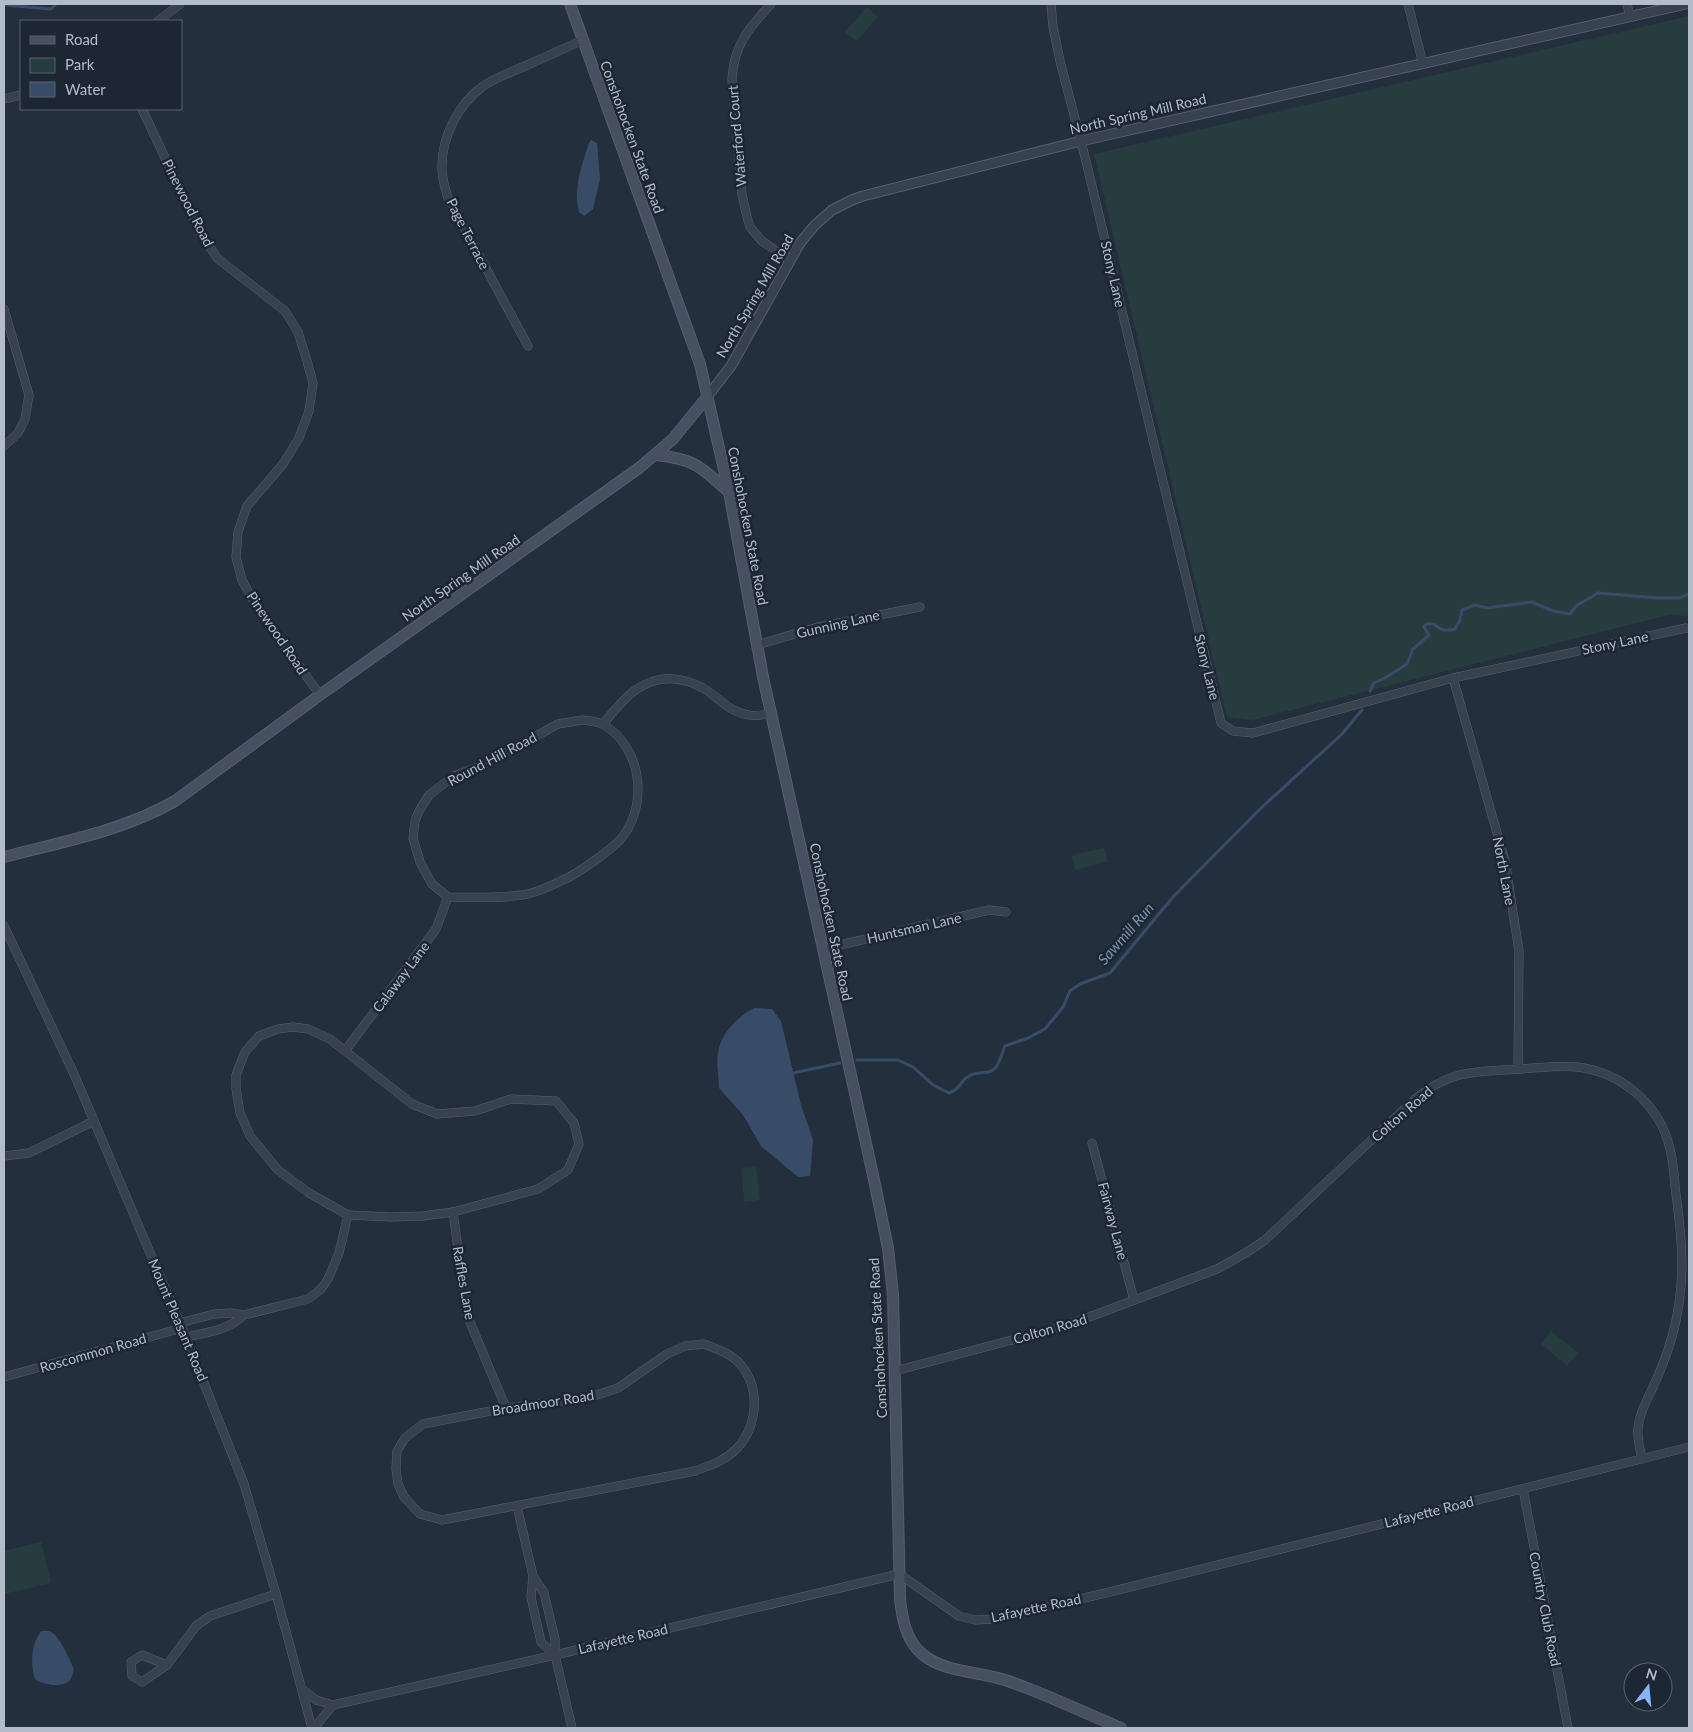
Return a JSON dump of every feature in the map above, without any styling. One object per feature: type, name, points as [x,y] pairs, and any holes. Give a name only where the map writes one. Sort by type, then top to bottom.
[{"type":"main road","name":"Conshohocken State Road","points":[[570,4],[696,355],[707,397],[729,492],[757,645],[871,1165],[888,1248],[893,1295],[901,1609],[906,1629],[914,1644],[930,1660],[950,1668],[1005,1680],[1121,1728]]},
{"type":"main road","name":"North Spring Mill Road","points":[[4,857],[125,824],[160,810],[191,790],[320,694],[656,455],[681,431],[707,397]]},
{"type":"main road","points":[[656,455],[682,458],[694,463],[729,492]]},
{"type":"street","points":[[159,20],[180,4]]},
{"type":"street","name":"Waterford Court","points":[[771,4],[746,33],[740,43],[733,66],[732,79],[742,194],[750,227],[762,241],[789,260]]},
{"type":"street","name":"Stony Lane","points":[[1051,4],[1053,27],[1060,61],[1081,141],[1221,723],[1233,731],[1253,733],[1453,678],[1686,628],[1689,629]]},
{"type":"street","points":[[1408,4],[1423,64]]},
{"type":"street","points":[[1627,4],[1630,16]]},
{"type":"street","name":"North Spring Mill Road","points":[[707,397],[731,366],[800,243],[814,226],[832,210],[852,200],[1081,141],[1686,4]]},
{"type":"street","name":"Page Terrace","points":[[528,346],[451,203],[443,178],[443,157],[448,136],[458,114],[472,95],[498,78],[583,40]]},
{"type":"street","points":[[4,99],[20,95]]},
{"type":"street","name":"Pinewood Road","points":[[142,110],[201,234],[217,258],[285,311],[298,332],[307,361],[313,383],[309,411],[299,438],[283,464],[247,506],[238,532],[236,557],[242,580],[255,604],[320,694]]},
{"type":"street","points":[[4,310],[29,395],[26,419],[18,433],[4,446]]},
{"type":"street","name":"Gunning Lane","points":[[757,645],[818,627],[920,607]]},
{"type":"street","name":"North Lane","points":[[1453,678],[1505,861],[1519,951],[1518,1069]]},
{"type":"street","points":[[448,897],[528,894],[564,880],[612,848],[624,836],[637,808],[637,772],[630,754],[619,737],[603,724],[631,693],[647,683],[663,679],[679,680],[695,684],[742,714],[753,716],[772,714]]},
{"type":"street","name":"Round Hill Road","points":[[448,897],[432,884],[420,862],[413,838],[417,816],[429,795],[454,776],[483,765],[558,724],[582,720],[603,724]]},
{"type":"street","name":"Calaway Lane","points":[[345,1051],[436,929],[448,897]]},
{"type":"street","name":"Huntsman Lane","points":[[823,949],[990,910],[1006,912]]},
{"type":"street","name":"Mount Pleasant Road","points":[[4,926],[74,1074],[186,1337],[244,1484],[313,1728]]},
{"type":"street","points":[[293,1027],[308,1029],[330,1039],[412,1104],[437,1114],[475,1111],[511,1099],[556,1101],[574,1123],[579,1144],[568,1170],[538,1189],[452,1212],[391,1218],[348,1215],[309,1194],[278,1170],[250,1136],[240,1113],[236,1088],[236,1075],[245,1052],[259,1036],[278,1029],[293,1027]]},
{"type":"street","name":"Colton Road","points":[[895,1371],[1056,1328],[1217,1269],[1251,1251],[1266,1240],[1414,1100],[1437,1084],[1460,1074],[1575,1067],[1590,1069],[1616,1079],[1631,1088],[1646,1102],[1659,1120],[1671,1151],[1682,1242],[1682,1288],[1672,1339],[1639,1422],[1638,1440],[1642,1459]]},
{"type":"street","points":[[4,1156],[29,1153],[94,1121]]},
{"type":"street","name":"Fairway Lane","points":[[1092,1143],[1134,1300]]},
{"type":"street","name":"Raffles Lane","points":[[452,1212],[466,1315],[506,1408]]},
{"type":"street","points":[[186,1337],[224,1329],[244,1315],[308,1298],[320,1289],[328,1279],[335,1262],[348,1215]]},
{"type":"street","name":"Roscommon Road","points":[[4,1377],[214,1314],[231,1313],[244,1315]]},
{"type":"street","name":"Broadmoor Road","points":[[704,1344],[726,1353],[740,1364],[750,1380],[754,1396],[753,1418],[748,1432],[742,1443],[732,1453],[718,1462],[695,1471],[516,1506],[442,1520],[420,1514],[404,1497],[398,1484],[396,1469],[397,1451],[405,1438],[423,1424],[506,1408],[588,1398],[618,1388],[673,1351],[685,1346],[704,1344]]},
{"type":"street","name":"Lafayette Road","points":[[333,1705],[900,1574],[959,1616],[975,1620],[995,1619],[1689,1447]]},
{"type":"street","name":"Country Club Road","points":[[1522,1489],[1568,1728]]},
{"type":"street","points":[[516,1506],[533,1576],[531,1597],[542,1642],[555,1655]]},
{"type":"street","points":[[533,1576],[544,1593],[555,1639],[555,1655],[572,1728]]},
{"type":"street","points":[[167,1665],[142,1655],[131,1662],[132,1676],[142,1682],[167,1665],[196,1626],[210,1616],[276,1594]]},
{"type":"street","points":[[302,1689],[316,1700],[333,1705],[313,1728]]},
{"type":"green space","points":[[867,7],[878,17],[856,41],[845,32]]},
{"type":"green space","points":[[1689,16],[1689,616],[1669,615],[1252,720],[1227,717],[1094,154]]},
{"type":"green space","points":[[1104,848],[1108,862],[1075,870],[1071,855]]},
{"type":"green space","points":[[756,1167],[760,1200],[744,1202],[741,1168]]},
{"type":"green space","points":[[1551,1331],[1578,1353],[1567,1366],[1541,1344]]},
{"type":"green space","points":[[41,1542],[51,1583],[4,1594],[4,1551]]},
{"type":"water","points":[[591,140],[597,143],[600,179],[593,209],[584,216],[579,212],[577,194],[579,177]]},
{"type":"water","points":[[754,1008],[772,1009],[781,1021],[801,1105],[813,1140],[810,1176],[798,1177],[761,1146],[743,1115],[719,1088],[717,1057],[723,1038],[736,1021]]},
{"type":"water","points":[[41,1631],[53,1633],[67,1654],[74,1669],[71,1678],[66,1683],[52,1685],[35,1679],[32,1667],[32,1654],[35,1642]]},
{"type":"waterway","points":[[4,5],[51,9],[56,4]]},
{"type":"waterway","name":"Sawmill Run","points":[[1370,691],[1374,683],[1407,664],[1413,649],[1429,635],[1424,627],[1426,624],[1434,624],[1446,630],[1455,629],[1460,620],[1462,610],[1475,605],[1487,608],[1532,602],[1553,611],[1570,614],[1576,606],[1598,593],[1659,598],[1679,598],[1689,594]]},
{"type":"waterway","name":"Sawmill Run","points":[[857,1060],[898,1060],[913,1067],[933,1085],[949,1093],[957,1089],[969,1076],[989,1072],[995,1068],[1005,1046],[1028,1038],[1045,1029],[1063,1007],[1070,991],[1080,984],[1110,973],[1173,897],[1260,809],[1341,735],[1362,710]]},
{"type":"waterway","name":"Sawmill Run","points":[[793,1073],[840,1063]]}]
